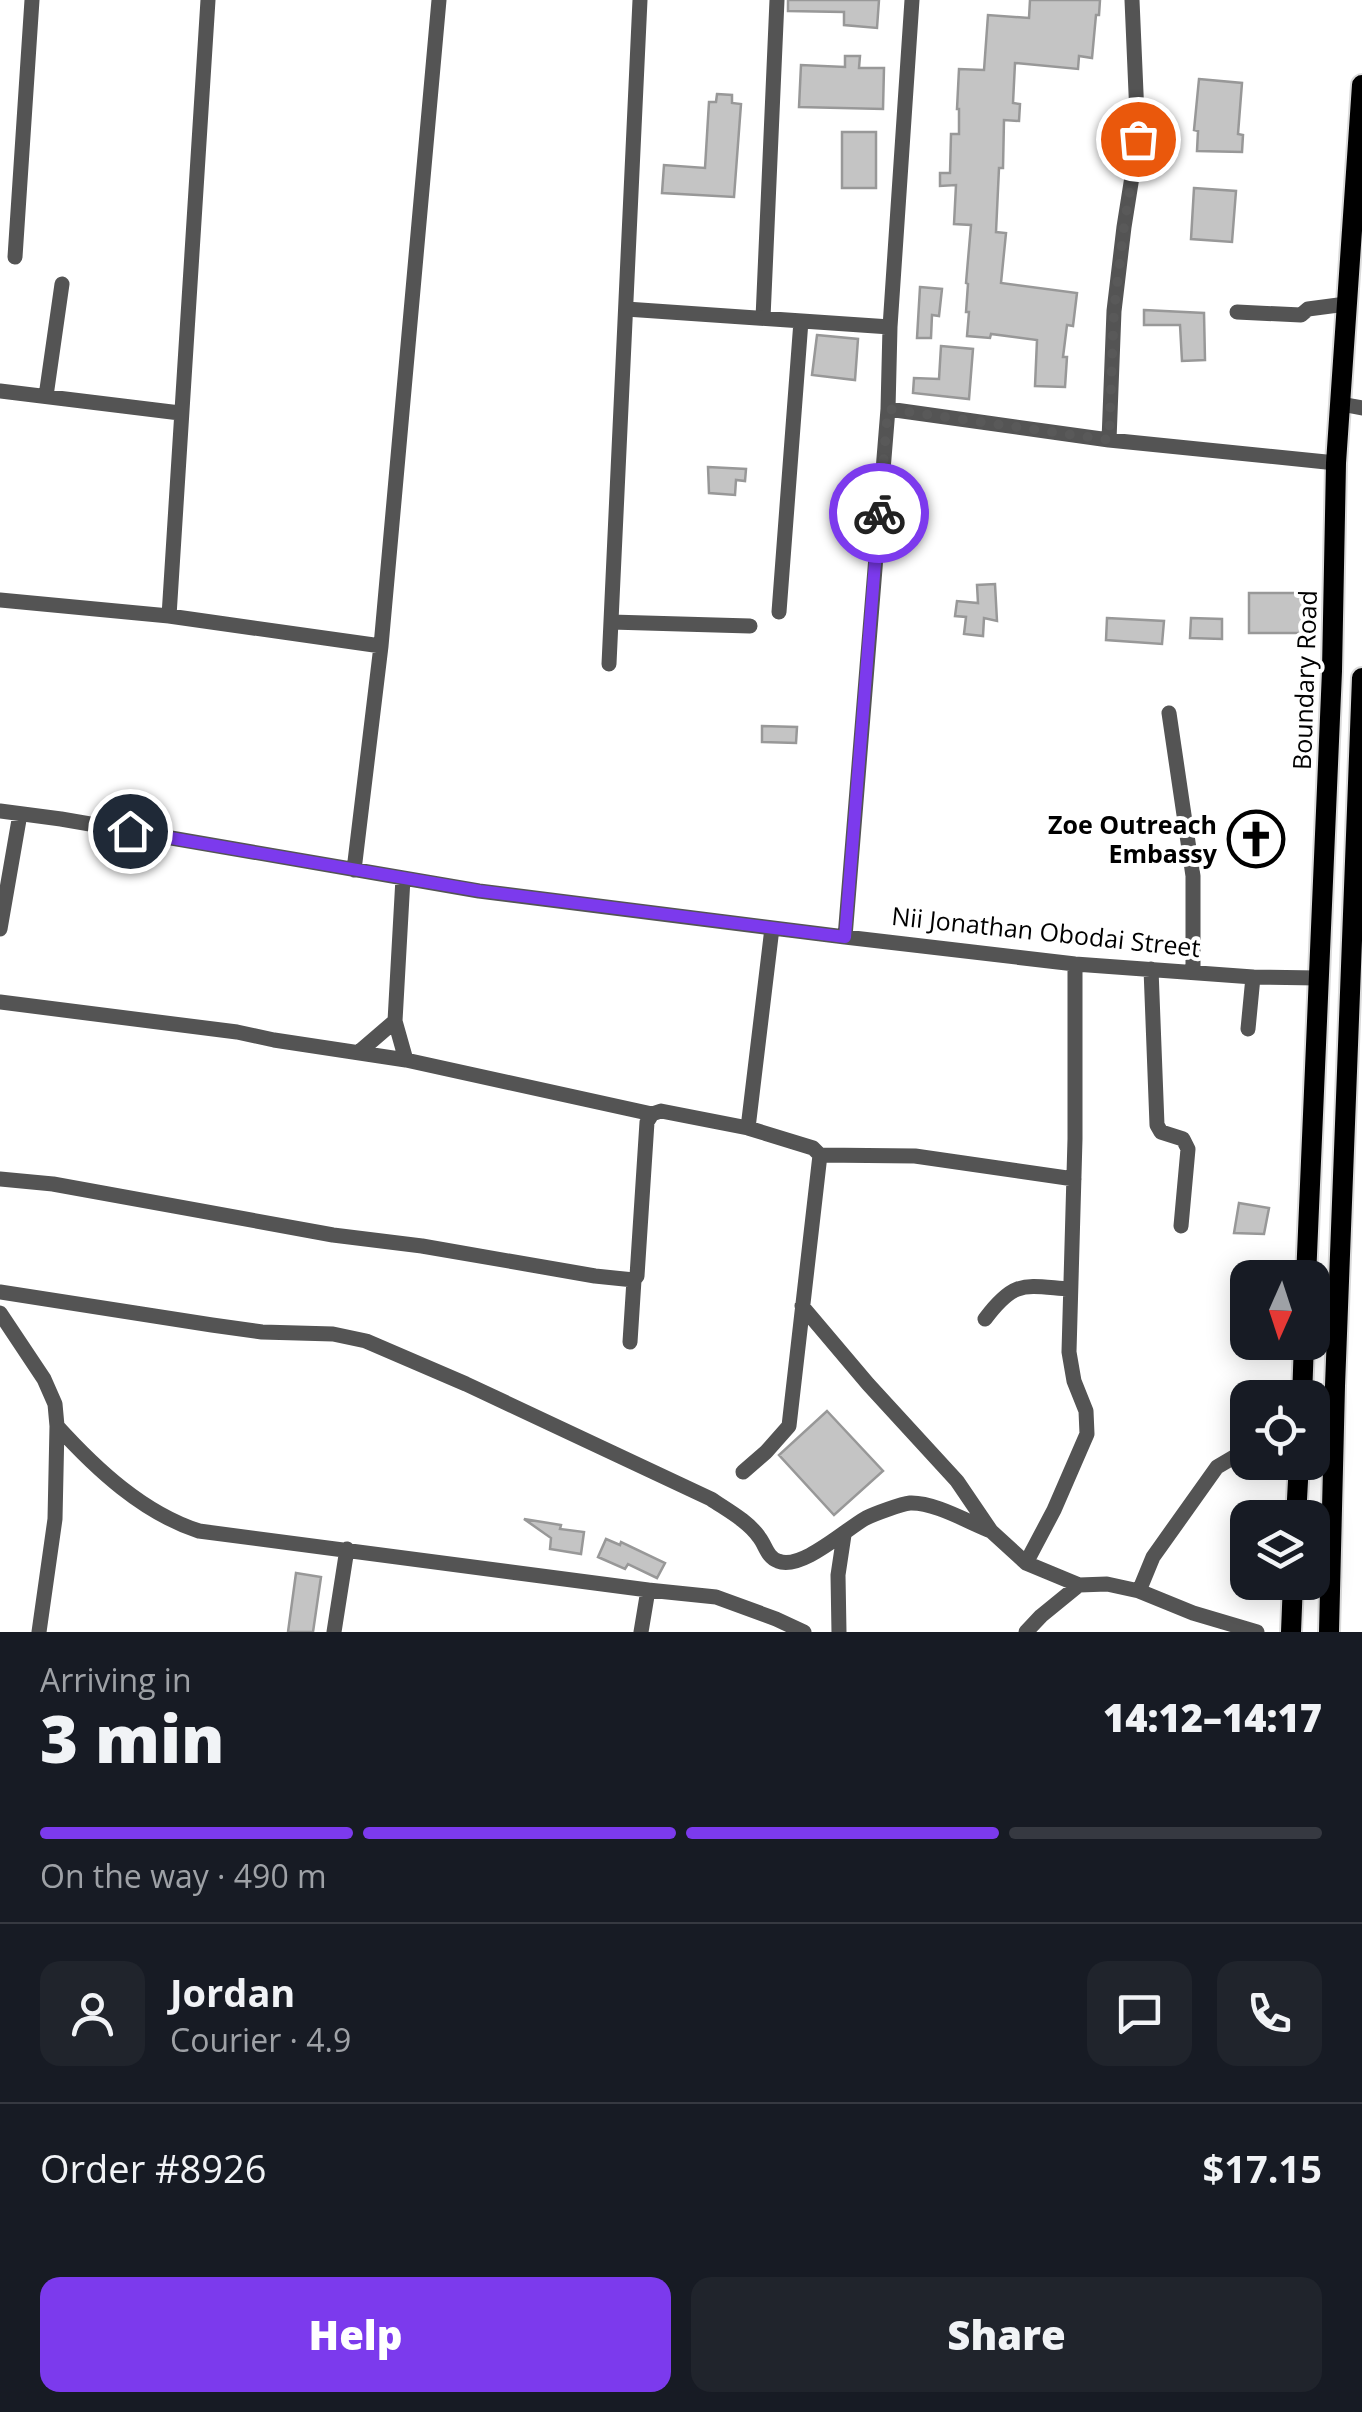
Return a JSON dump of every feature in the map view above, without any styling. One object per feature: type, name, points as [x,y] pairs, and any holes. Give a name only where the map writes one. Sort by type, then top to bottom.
[{"type":"main road","name":"Boundary Road","points":[[1307,1260],[1332,671],[1336,463],[1352,406],[1346,304],[1362,86]]},
{"type":"main road","points":[[1329,1632],[1356,991],[1362,678]]},
{"type":"main road","points":[[1291,1632],[1292,1600]]},
{"type":"street","points":[[15,257],[32,0]]},
{"type":"street","points":[[169,616],[208,0]]},
{"type":"street","points":[[354,870],[381,646],[439,0]]},
{"type":"street","points":[[609,664],[640,0]]},
{"type":"street","points":[[763,318],[777,0]]},
{"type":"street","points":[[845,937],[888,409],[912,0]]},
{"type":"street","points":[[1109,440],[1114,310],[1138,139],[1132,0]]},
{"type":"street","points":[[46,396],[62,284]]},
{"type":"street","points":[[1238,312],[1302,315],[1308,309],[1346,304]]},
{"type":"street","points":[[626,310],[890,327]]},
{"type":"street","points":[[779,612],[801,321]]},
{"type":"street","points":[[0,391],[180,413]]},
{"type":"street","points":[[888,409],[1109,440],[1336,463]]},
{"type":"street","points":[[0,600],[169,616],[381,646]]},
{"type":"street","points":[[611,622],[750,626]]},
{"type":"street","points":[[1170,713],[1193,876],[1193,972]]},
{"type":"street","name":"Nii Jonathan Obodai Street","points":[[0,812],[480,891],[772,928],[1075,964],[1318,978]]},
{"type":"street","points":[[0,929],[20,814]]},
{"type":"street","points":[[402,878],[395,1021],[406,1060]]},
{"type":"street","points":[[748,1128],[772,928]]},
{"type":"street","points":[[1026,1563],[1087,1434],[1086,1412],[1074,1381],[1069,1352],[1075,964]]},
{"type":"street","points":[[1151,970],[1157,1125],[1161,1132],[1183,1138],[1188,1149],[1181,1226]]},
{"type":"street","points":[[1248,1029],[1253,977]]},
{"type":"street","points":[[0,1002],[237,1032],[406,1060],[652,1114],[661,1111],[748,1128],[813,1148],[820,1155],[915,1156],[1074,1178]]},
{"type":"street","points":[[359,1052],[395,1021]]},
{"type":"street","points":[[630,1342],[647,1122],[652,1114]]},
{"type":"street","points":[[744,1472],[789,1426],[820,1155]]},
{"type":"street","points":[[0,1179],[52,1184],[333,1235],[634,1280]]},
{"type":"street","points":[[985,1319],[1002,1297],[1023,1286],[1070,1289]]},
{"type":"street","points":[[0,1292],[212,1326],[333,1334],[366,1341],[711,1499],[742,1520],[778,1562],[796,1562],[866,1518],[909,1503],[938,1509],[990,1531]]},
{"type":"street","points":[[802,1306],[957,1480],[990,1531],[1026,1563],[1079,1585],[1107,1584],[1139,1591],[1193,1613],[1257,1632]]},
{"type":"street","points":[[0,1312],[44,1378],[55,1404],[58,1426],[55,1519],[39,1632]]},
{"type":"street","points":[[58,1426],[85,1457],[157,1512],[199,1531],[716,1597],[804,1632]]},
{"type":"street","points":[[56,1466],[85,1457]]},
{"type":"street","points":[[1139,1591],[1153,1557],[1217,1467],[1230,1458]]},
{"type":"street","points":[[839,1632],[838,1575],[844,1535]]},
{"type":"street","points":[[334,1632],[347,1549]]},
{"type":"street","points":[[1026,1632],[1079,1585]]},
{"type":"street","points":[[640,1632],[648,1590]]},
{"type":"building","points":[[788,0],[879,0],[877,28],[844,25],[844,12],[788,11]]},
{"type":"building","points":[[1030,0],[1100,0],[1092,58],[1079,56],[1078,69],[1015,63],[1013,103],[1020,104],[1019,121],[1004,120],[1003,168],[999,168],[996,232],[1006,233],[1001,283],[1077,293],[1073,326],[1067,325],[1065,387],[1035,386],[1037,340],[991,334],[990,338],[967,336],[971,225],[954,224],[956,185],[940,186],[940,173],[950,173],[951,134],[959,134],[959,69],[984,70],[988,15],[1029,18]]},
{"type":"building","points":[[845,56],[860,56],[859,68],[884,68],[883,109],[799,107],[801,65],[845,67]]},
{"type":"building","points":[[1199,79],[1242,83],[1238,134],[1243,135],[1242,152],[1197,151],[1198,131],[1194,130]]},
{"type":"building","points":[[717,94],[732,95],[732,103],[741,104],[734,197],[662,193],[664,165],[705,168],[709,102],[716,102]]},
{"type":"building","points":[[842,132],[876,132],[876,188],[842,188]]},
{"type":"building","points":[[1194,188],[1236,191],[1232,242],[1191,239]]},
{"type":"building","points":[[920,287],[942,289],[939,316],[932,315],[931,338],[917,338]]},
{"type":"building","points":[[1144,310],[1204,313],[1205,360],[1182,361],[1180,325],[1144,325]]},
{"type":"building","points":[[817,335],[858,339],[855,380],[812,375]]},
{"type":"building","points":[[941,346],[973,349],[969,399],[913,393],[914,378],[939,379]]},
{"type":"building","points":[[708,467],[746,469],[745,481],[736,480],[735,495],[709,493]]},
{"type":"building","points":[[995,584],[997,621],[984,618],[983,636],[964,634],[966,617],[955,616],[957,601],[978,603],[977,585]]},
{"type":"building","points":[[1249,593],[1303,593],[1303,633],[1249,633]]},
{"type":"building","points":[[1107,618],[1164,621],[1162,644],[1106,640]]},
{"type":"building","points":[[1191,618],[1222,619],[1222,639],[1190,638]]},
{"type":"building","points":[[762,726],[797,727],[796,743],[762,742]]},
{"type":"building","points":[[1239,1203],[1269,1208],[1264,1234],[1234,1233]]},
{"type":"building","points":[[827,1411],[883,1471],[834,1515],[779,1455]]},
{"type":"building","points":[[524,1519],[584,1532],[581,1554],[550,1549],[551,1538]]},
{"type":"building","points":[[606,1539],[665,1563],[657,1578],[628,1564],[625,1569],[598,1557]]},
{"type":"building","points":[[296,1573],[321,1577],[313,1632],[288,1632]]},
{"type":"way so far","points":[[879,513],[888,409],[1109,440],[1114,310],[1138,139]]},
{"type":"place","name":"Zoe Outreach Embassy","points":[[1256,839]]},
{"type":"route","points":[[130,831],[480,891],[845,937],[879,513]]}]
